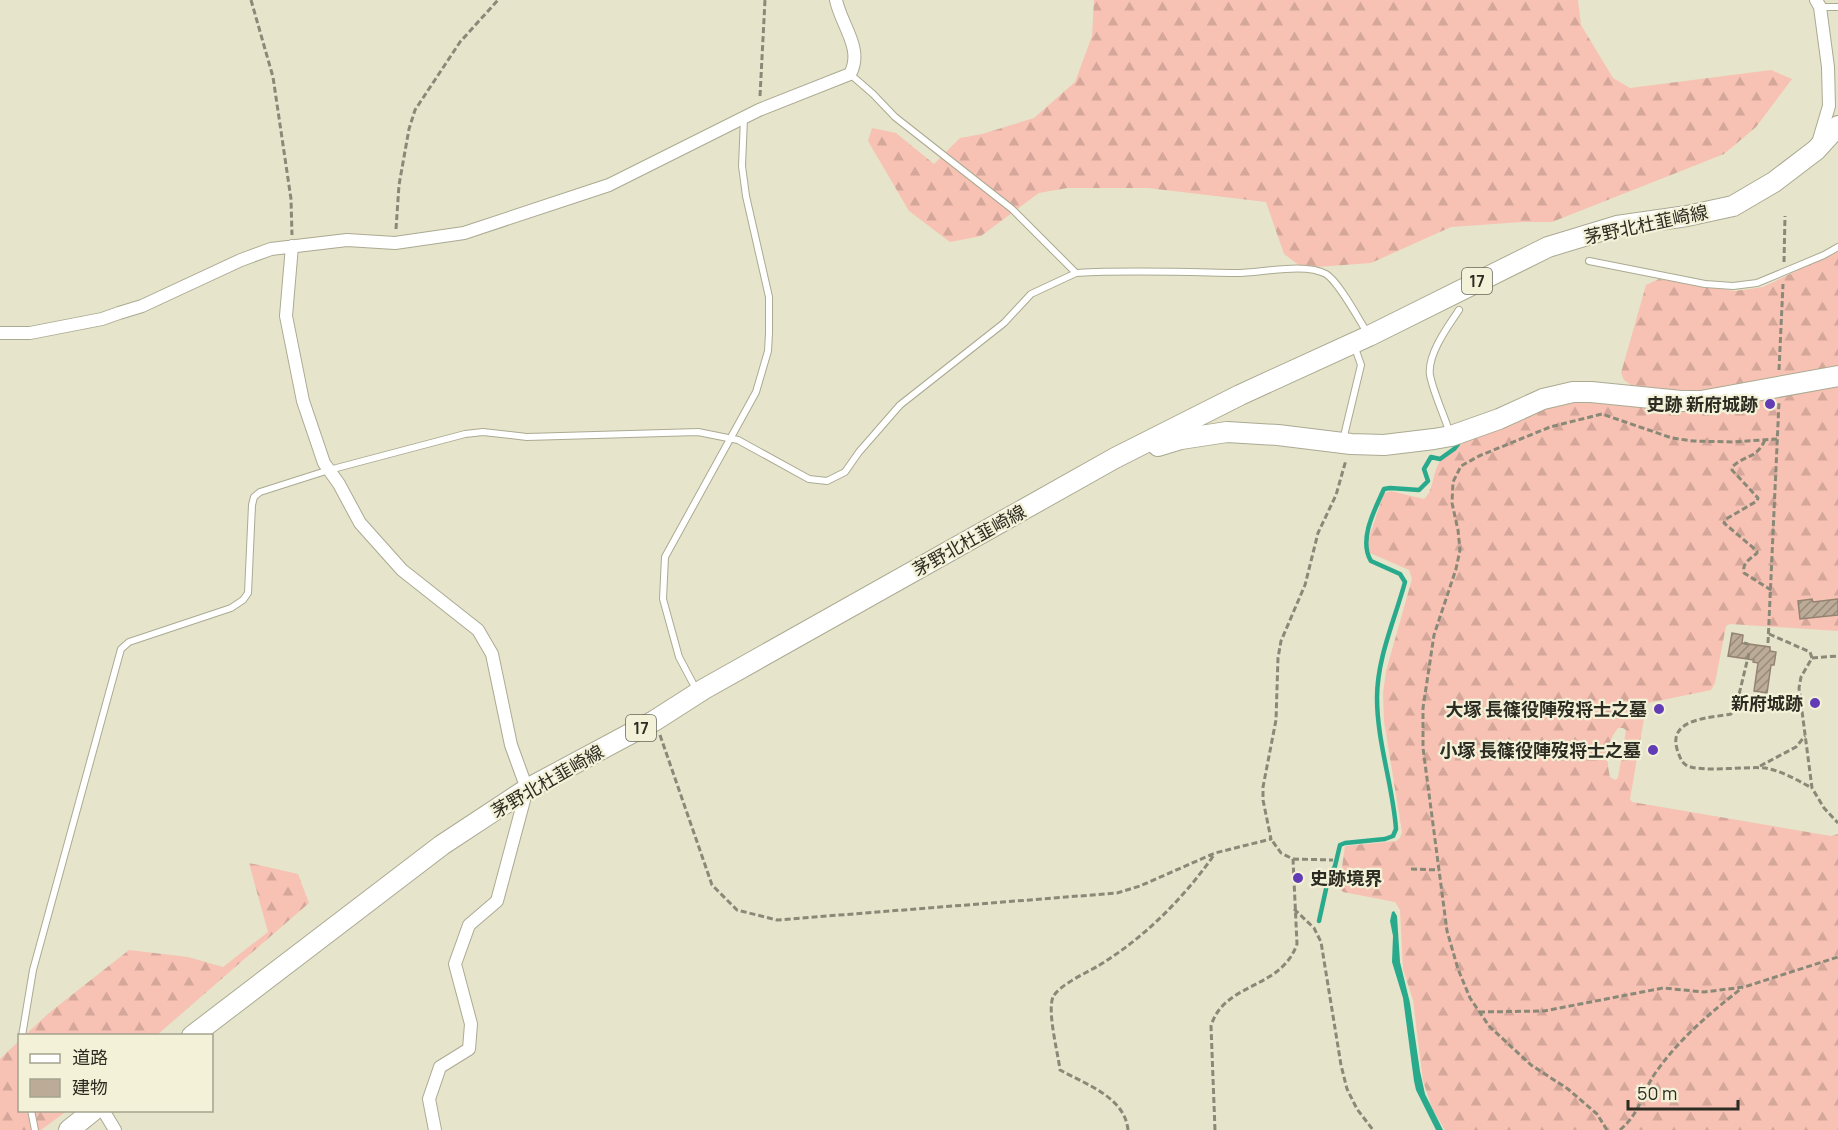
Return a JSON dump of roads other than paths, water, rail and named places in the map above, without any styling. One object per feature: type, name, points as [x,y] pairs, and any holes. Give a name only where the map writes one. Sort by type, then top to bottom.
[{"type":"main road","name":"茅野北杜韮崎線","points":[[193,1034],[442,845],[527,789],[654,721],[698,693],[1115,458],[1240,395],[1361,339],[1548,247],[1617,226],[1687,216],[1733,206],[1774,182],[1816,150],[1838,126]]},
{"type":"main road","name":"茅野北杜韮崎線","points":[[1115,458],[1181,439],[1227,432],[1278,435],[1347,444],[1384,445],[1451,435],[1499,419],[1543,399],[1573,392],[1701,401],[1838,376]]},
{"type":"main road","points":[[69,1130],[92,1112]]},
{"type":"street","points":[[4,333],[30,333],[119,314],[271,249],[347,240],[395,243],[464,233],[609,185],[759,110],[850,74],[856,64],[855,52],[836,0]]},
{"type":"street","points":[[1816,150],[1828,106],[1828,67],[1818,4]]},
{"type":"street","points":[[292,246],[286,316],[303,401],[324,463],[360,523],[402,570],[478,630],[492,654],[511,745],[527,789],[496,902],[469,925],[455,964],[471,1024],[469,1049],[441,1067],[429,1099],[435,1130]]},
{"type":"street","points":[[104,1112],[115,1130]]},
{"type":"lane","points":[[1818,4],[1838,7]]},
{"type":"lane","points":[[850,74],[895,117],[1012,208],[1076,273]]},
{"type":"lane","points":[[698,693],[679,657],[663,599],[665,556],[756,392],[768,351],[770,313],[766,283],[746,196],[742,166],[744,117]]},
{"type":"lane","points":[[1589,261],[1705,284],[1733,286],[1757,283],[1838,247]]},
{"type":"lane","points":[[22,1034],[33,970],[121,649],[129,642],[231,608],[243,600],[248,593],[254,497],[260,492],[329,470],[474,433],[527,437],[698,432],[738,440],[810,479],[827,482],[845,472],[859,452],[900,405],[1004,324],[1031,294],[1076,273],[1238,273],[1303,268],[1318,271],[1334,280],[1361,339],[1361,365],[1347,444]]},
{"type":"lane","points":[[1451,435],[1430,374],[1433,358],[1440,342],[1459,310]]},
{"type":"lane","points":[[31,1112],[35,1130]]},
{"type":"water","points":[[1394,911],[1397,916],[1400,962],[1410,1003],[1425,1094],[1443,1130],[1436,1130],[1416,1090],[1403,998],[1392,962],[1393,936],[1390,921]]},
{"type":"waterway","points":[[1319,921],[1328,880],[1335,866],[1340,845],[1385,839],[1393,836],[1396,829],[1377,698],[1383,653],[1405,582],[1400,574],[1371,561],[1366,544],[1369,525],[1384,489],[1419,490],[1428,481],[1424,469],[1431,457],[1440,459],[1458,444]]},
{"type":"place","name":"史跡 新府城跡","points":[[1770,404]]},
{"type":"place","name":"新府城跡","points":[[1815,703]]},
{"type":"place","name":"大塚 長篠役陣歿将士之墓","points":[[1659,709]]},
{"type":"place","name":"小塚 長篠役陣歿将士之墓","points":[[1653,750]]},
{"type":"place","name":"史跡境界","points":[[1298,878]]}]
